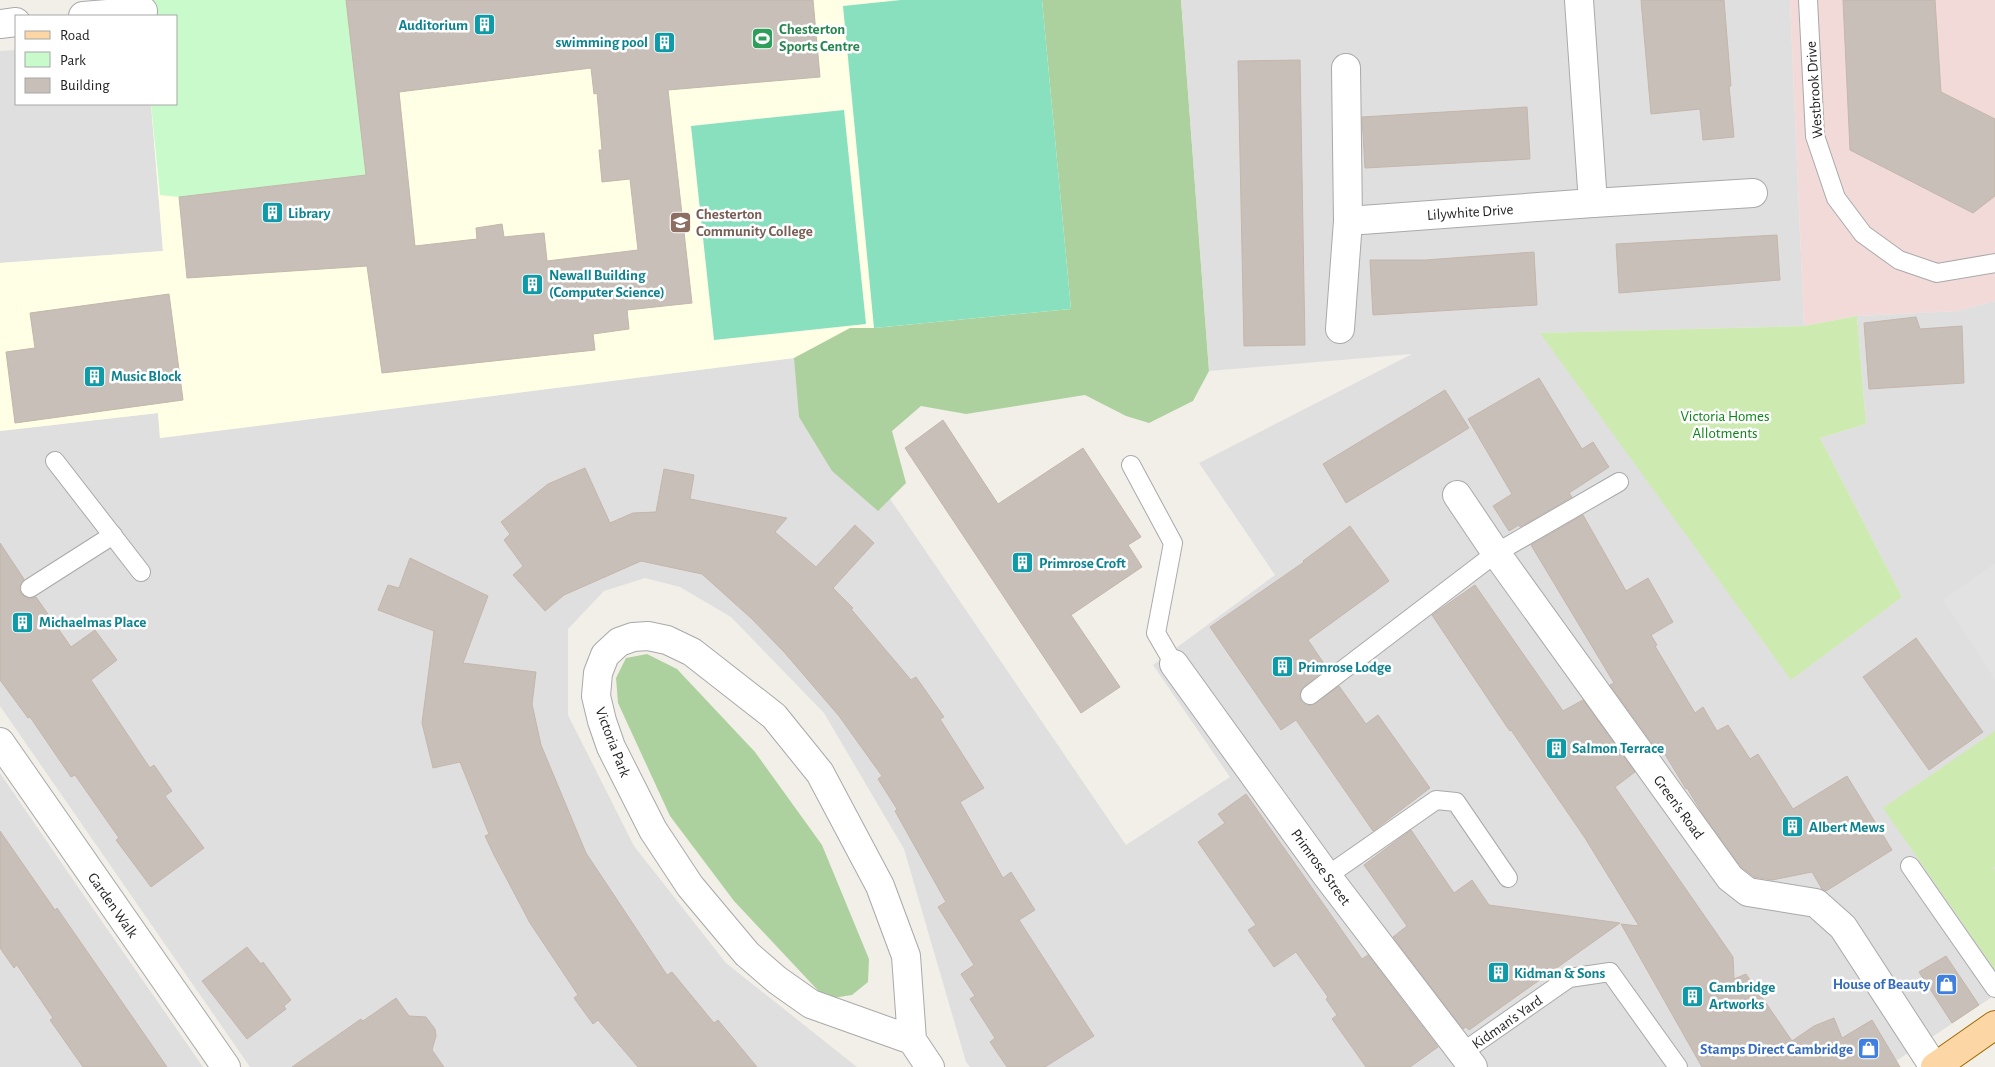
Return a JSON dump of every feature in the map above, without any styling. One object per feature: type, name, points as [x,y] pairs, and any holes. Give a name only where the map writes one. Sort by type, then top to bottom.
[{"type":"main road","points":[[1934,1067],[1995,1025]]},
{"type":"street","points":[[1579,0],[1593,203]]},
{"type":"street","points":[[95,15],[143,11]]},
{"type":"street","points":[[0,24],[15,22]]},
{"type":"street","points":[[1340,329],[1348,221],[1346,68]]},
{"type":"street","name":"Lilywhite Drive","points":[[1348,221],[1753,193]]},
{"type":"street","name":"Green's Road","points":[[1457,494],[1496,553],[1730,878],[1748,892],[1816,903],[1844,927],[1934,1067]]},
{"type":"street","name":"Victoria Park","points":[[912,1040],[811,1004],[777,980],[747,954],[690,886],[649,822],[611,747],[602,721],[596,696],[598,673],[606,655],[619,642],[648,636],[667,640],[692,652],[774,716],[820,773],[880,886],[906,956],[912,1040],[930,1067]]},
{"type":"street","name":"Primrose Street","points":[[1174,664],[1327,876],[1468,1060]]},
{"type":"street","name":"Garden Walk","points":[[0,742],[226,1067]]},
{"type":"lane","name":"Westbrook Drive","points":[[1808,0],[1815,136],[1836,198],[1863,234],[1899,260],[1937,273],[1995,263]]},
{"type":"lane","points":[[55,461],[141,572]]},
{"type":"lane","points":[[1131,466],[1173,543],[1156,633],[1174,664]]},
{"type":"lane","points":[[1310,695],[1496,553],[1619,482]]},
{"type":"lane","points":[[30,588],[113,534]]},
{"type":"lane","points":[[1327,876],[1436,800],[1456,802],[1508,878]]},
{"type":"lane","points":[[1910,866],[1995,988]]},
{"type":"lane","name":"Kidman's Yard","points":[[1468,1060],[1569,978],[1610,972],[1678,1067]]},
{"type":"shaded area","name":"Chesterton Community College","points":[[142,0],[1181,0],[1209,371],[794,358],[160,438],[158,413],[0,431],[0,263],[163,251],[151,105],[178,105],[178,15],[174,15]]},
{"type":"shaded area","points":[[1181,0],[1790,0],[1804,326],[1541,333],[1902,597],[1820,438],[1866,424],[1857,316],[1957,311],[1995,301],[1995,995],[1887,1067],[970,1067],[966,1062],[904,849],[824,713],[731,617],[680,587],[645,578],[604,591],[568,629],[568,715],[634,846],[726,963],[857,1067],[250,1067],[0,706],[0,431],[158,413],[160,438],[794,358],[1126,845],[1230,777],[1153,665],[1275,575],[1199,463],[1412,354],[1209,371]]},
{"type":"shaded area","points":[[1790,0],[1995,0],[1995,301],[1957,311],[1857,316],[1804,326]]},
{"type":"shaded area","points":[[15,50],[15,105],[151,105],[163,251],[0,263],[0,51]]},
{"type":"shaded area","points":[[1995,563],[1995,680],[1943,600]]},
{"type":"shaded area","points":[[0,773],[78,887],[203,1067],[0,1067]]},
{"type":"green space","points":[[142,0],[346,0],[366,175],[179,197],[160,195],[151,105],[178,105],[178,15],[143,15]]},
{"type":"green space","points":[[901,0],[1042,0],[1071,309],[874,328],[843,6]]},
{"type":"green space","points":[[1042,0],[1181,0],[1209,371],[1193,401],[1149,423],[1126,416],[1085,395],[966,414],[921,406],[892,431],[906,483],[878,511],[832,471],[799,417],[794,358],[850,328],[874,328],[1071,309]]},
{"type":"green space","points":[[844,110],[866,324],[714,340],[691,126]]},
{"type":"green space","name":"Victoria Homes Allotments","points":[[1857,316],[1866,424],[1820,438],[1902,597],[1791,680],[1540,333],[1804,326]]},
{"type":"green space","points":[[647,654],[677,669],[755,752],[822,845],[869,959],[868,982],[852,995],[826,999],[734,901],[670,816],[618,703],[616,678],[626,658]]},
{"type":"green space","points":[[1995,731],[1995,866],[1993,868],[1995,871],[1995,970],[1883,808]]},
{"type":"building","points":[[346,0],[813,0],[820,77],[668,90],[692,303],[627,310],[629,329],[593,334],[595,350],[382,373],[367,266],[187,278],[179,197],[366,175]],"holes":[[[591,68],[594,94],[597,93],[602,150],[599,150],[602,182],[630,179],[638,250],[547,261],[544,233],[504,237],[502,224],[476,228],[477,239],[415,246],[399,92]]]},
{"type":"building","points":[[1641,0],[1724,0],[1734,137],[1703,140],[1700,109],[1651,114]]},
{"type":"building","points":[[1843,0],[1935,0],[1941,92],[1995,119],[1995,196],[1973,213],[1850,150]]},
{"type":"building","points":[[1300,60],[1305,345],[1244,346],[1238,61]]},
{"type":"building","points":[[1527,107],[1530,159],[1365,168],[1362,117]]},
{"type":"building","points":[[1777,235],[1780,280],[1619,293],[1616,244]]},
{"type":"building","points":[[1534,252],[1537,305],[1373,315],[1370,260],[1425,260]]},
{"type":"building","name":"Music Block","points":[[169,294],[183,400],[15,423],[6,352],[35,348],[30,313]]},
{"type":"building","points":[[1916,317],[1920,329],[1962,326],[1964,383],[1869,389],[1864,323]]},
{"type":"building","points":[[1539,378],[1582,449],[1593,442],[1609,467],[1569,493],[1572,497],[1520,527],[1519,525],[1509,531],[1493,506],[1512,494],[1468,419]]},
{"type":"building","points":[[1445,390],[1469,428],[1346,503],[1323,464]]},
{"type":"building","name":"Primrose Croft","points":[[943,420],[998,504],[1083,448],[1141,537],[1128,545],[1142,567],[1071,615],[1120,687],[1081,713],[905,448]]},
{"type":"building","points":[[585,468],[610,523],[633,513],[656,512],[664,469],[694,475],[690,499],[787,518],[775,532],[816,567],[855,525],[874,543],[833,588],[853,608],[851,609],[911,680],[916,677],[944,717],[940,719],[984,788],[960,802],[1003,878],[1011,872],[1035,910],[1019,920],[1094,1036],[1045,1067],[1007,1067],[990,1042],[995,1038],[970,999],[975,996],[961,974],[974,965],[938,907],[946,902],[895,811],[897,809],[878,779],[882,776],[839,716],[784,652],[752,619],[702,574],[641,561],[564,595],[545,611],[513,575],[523,566],[504,540],[510,534],[501,522],[548,484]]},
{"type":"building","points":[[1583,515],[1626,591],[1648,578],[1673,622],[1651,635],[1657,645],[1655,646],[1695,713],[1703,707],[1717,731],[1728,725],[1750,759],[1758,754],[1793,809],[1847,776],[1892,850],[1826,891],[1822,889],[1812,872],[1772,880],[1754,877],[1741,867],[1704,816],[1663,751],[1660,754],[1610,685],[1614,683],[1531,545]]},
{"type":"building","points":[[1350,526],[1389,581],[1308,640],[1327,668],[1304,687],[1299,696],[1306,705],[1312,705],[1339,686],[1366,724],[1378,715],[1430,788],[1373,831],[1296,720],[1281,730],[1210,627],[1304,562]]},
{"type":"building","points":[[0,543],[24,579],[19,588],[21,594],[30,599],[36,597],[71,647],[95,630],[117,660],[91,680],[150,768],[154,765],[172,791],[165,796],[204,848],[151,887],[116,840],[119,838],[75,775],[71,777],[30,717],[28,718],[0,680]]},
{"type":"building","points":[[410,558],[488,596],[463,663],[536,672],[532,704],[541,745],[586,853],[667,975],[672,972],[714,1023],[718,1020],[757,1067],[638,1067],[598,1020],[593,1024],[574,998],[578,995],[530,923],[494,855],[485,836],[489,834],[460,762],[433,768],[422,723],[434,631],[378,610],[388,585],[399,588]]},
{"type":"building","points":[[1475,585],[1563,711],[1583,700],[1635,772],[1615,787],[1733,957],[1734,979],[1746,974],[1792,1041],[1814,1026],[1834,1018],[1842,1038],[1872,1020],[1900,1067],[1702,1067],[1621,924],[1639,926],[1585,838],[1511,730],[1507,727],[1432,615]]},
{"type":"building","points":[[1916,638],[1983,732],[1929,770],[1863,677]]},
{"type":"building","points":[[1246,794],[1362,959],[1368,955],[1438,1047],[1410,1067],[1366,1067],[1332,1019],[1337,1015],[1326,999],[1328,997],[1296,952],[1274,967],[1248,930],[1256,925],[1198,842],[1225,823],[1218,814]]},
{"type":"building","points":[[1411,830],[1454,893],[1472,880],[1489,905],[1620,923],[1469,1030],[1466,1027],[1463,1029],[1393,937],[1407,926],[1364,865]]},
{"type":"building","points":[[0,831],[55,910],[57,908],[167,1067],[83,1067],[50,1020],[53,1018],[17,965],[14,968],[0,948]]},
{"type":"building","points":[[247,947],[261,964],[263,962],[291,1000],[284,1006],[286,1009],[247,1039],[202,981]]},
{"type":"building","name":"House of Beauty","points":[[1946,956],[1979,1005],[1952,1023],[1919,972]]},
{"type":"building","points":[[396,998],[409,1016],[426,1017],[435,1029],[436,1036],[432,1050],[444,1067],[292,1067],[361,1019],[363,1021]]},
{"type":"place","name":"Auditorium","points":[[484,25]]},
{"type":"place","name":"Chesterton Sports Centre","points":[[763,38]]},
{"type":"place","name":"swimming pool","points":[[664,42]]},
{"type":"place","name":"Library","points":[[272,213]]},
{"type":"place","name":"Chesterton Community College","points":[[680,223]]},
{"type":"place","name":"Newall Building (Computer Science)","points":[[533,284]]},
{"type":"place","name":"Music Block","points":[[95,376]]},
{"type":"place","name":"Primrose Croft","points":[[1023,563]]},
{"type":"place","name":"Michaelmas Place","points":[[23,622]]},
{"type":"place","name":"Primrose Lodge","points":[[1282,667]]},
{"type":"place","name":"Salmon Terrace","points":[[1556,748]]},
{"type":"place","name":"Albert Mews","points":[[1793,827]]},
{"type":"place","name":"Kidman & Sons","points":[[1498,973]]},
{"type":"place","name":"House of Beauty","points":[[1946,984]]},
{"type":"place","name":"Cambridge Artworks","points":[[1693,996]]},
{"type":"place","name":"Stamps Direct Cambridge","points":[[1869,1049]]}]
